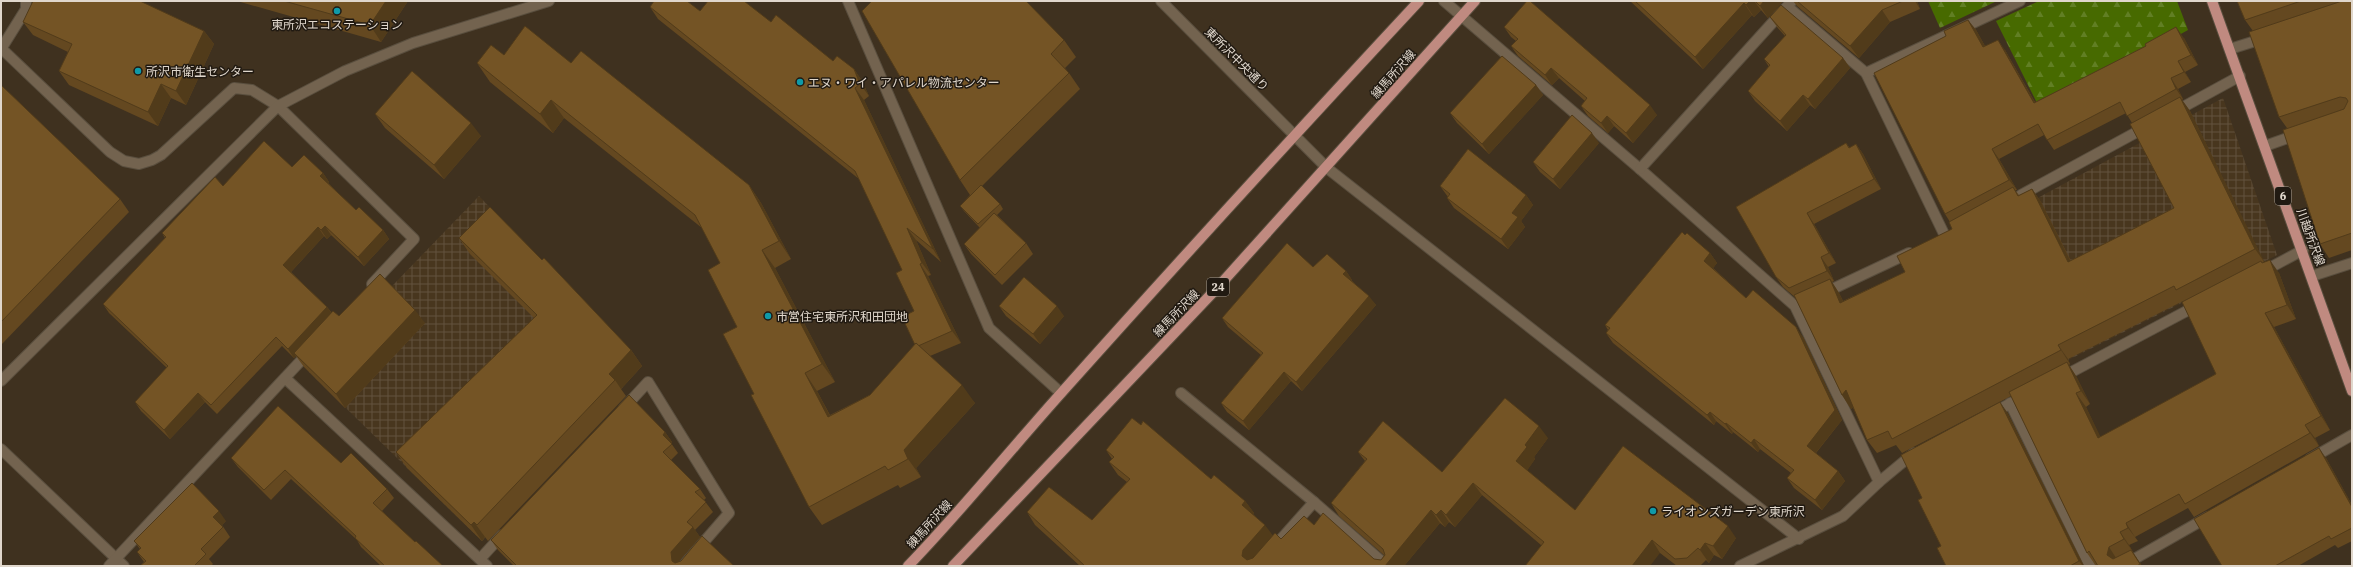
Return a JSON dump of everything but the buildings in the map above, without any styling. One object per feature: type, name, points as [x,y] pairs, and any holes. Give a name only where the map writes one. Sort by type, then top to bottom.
[{"type":"main road","name":"練馬所沢線","points":[[908,566],[941,531],[1061,393],[1295,134],[1419,1]]},
{"type":"main road","name":"練馬所沢線","points":[[953,566],[1218,287],[1327,168],[1475,1]]},
{"type":"main road","name":"川越所沢線","points":[[2212,1],[2303,250],[2352,391]]},
{"type":"street","points":[[26,1],[26,9],[1,48],[110,152],[124,161],[139,164],[161,155],[234,88],[252,90],[278,106],[414,239],[366,291]]},
{"type":"street","points":[[1,381],[278,106],[345,72],[413,43],[549,1]]},
{"type":"street","points":[[848,1],[989,328],[1061,393]]},
{"type":"street","name":"東所沢中央通り","points":[[1161,1],[1295,134],[1327,168],[1798,539]]},
{"type":"street","points":[[1444,1],[1799,304],[1879,482]]},
{"type":"street","points":[[1866,73],[2020,1]]},
{"type":"street","points":[[1640,169],[1790,4],[1866,73],[1944,236]]},
{"type":"street","points":[[2230,49],[2273,35]]},
{"type":"street","points":[[2167,116],[2240,76]]},
{"type":"street","points":[[2014,199],[2153,123]]},
{"type":"street","points":[[2265,146],[2308,131]]},
{"type":"street","points":[[1816,296],[1916,250]]},
{"type":"street","points":[[2251,278],[2303,250]]},
{"type":"street","points":[[2312,276],[2352,263]]},
{"type":"street","points":[[2052,381],[2208,300]]},
{"type":"street","points":[[109,566],[317,343]]},
{"type":"street","points":[[285,378],[483,563],[512,525]]},
{"type":"street","points":[[616,416],[648,382],[729,513],[682,566]]},
{"type":"street","points":[[1983,418],[2031,392]]},
{"type":"street","points":[[1181,393],[1314,502],[1387,566]]},
{"type":"street","points":[[2010,404],[2090,566]]},
{"type":"street","points":[[2301,464],[2352,435]]},
{"type":"street","points":[[1,449],[124,566]]},
{"type":"street","points":[[1740,566],[1843,516],[1908,456],[1921,449]]},
{"type":"street","points":[[1257,566],[1314,502]]},
{"type":"street","points":[[2122,566],[2218,511]]},
{"type":"shaded area","points":[[2223,98],[2277,255],[1973,408],[1904,270]]},
{"type":"shaded area","points":[[479,196],[642,366],[482,541],[309,372]]},
{"type":"green space","points":[[1928,1],[1997,1],[1940,28]]},
{"type":"green space","points":[[2039,1],[2177,1],[2188,30],[2041,111],[1996,21]]},
{"type":"place","name":"東所沢エコステーション","points":[[337,11]]},
{"type":"place","name":"所沢市衛生センター","points":[[138,71]]},
{"type":"place","name":"エヌ・ワイ・アパレル物流センター","points":[[800,82]]},
{"type":"place","name":"市営住宅東所沢和田団地","points":[[768,316]]},
{"type":"place","name":"ライオンズガーデン東所沢","points":[[1653,511]]}]
